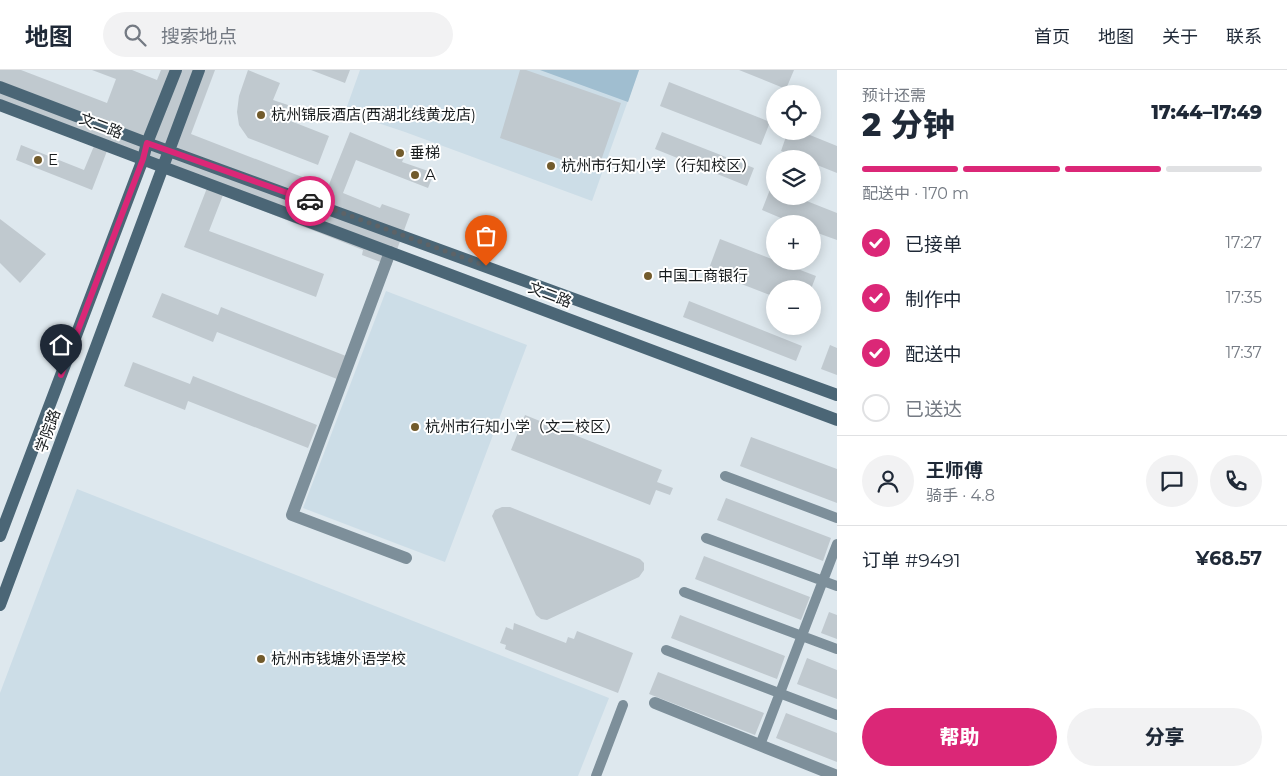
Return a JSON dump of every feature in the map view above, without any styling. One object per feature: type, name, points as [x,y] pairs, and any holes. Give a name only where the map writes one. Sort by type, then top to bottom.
[{"type":"main road","name":"学院路","points":[[0,536],[176,70]]},
{"type":"main road","name":"学院路","points":[[0,606],[199,70]]},
{"type":"main road","name":"文二路","points":[[0,86],[147,143],[837,395]]},
{"type":"main road","name":"文二路","points":[[0,105],[837,420]]},
{"type":"street","points":[[390,252],[292,515],[406,558]]},
{"type":"street","points":[[655,703],[837,776]]},
{"type":"lane","points":[[725,476],[837,518]]},
{"type":"lane","points":[[706,538],[837,586]]},
{"type":"lane","points":[[760,745],[837,544]]},
{"type":"lane","points":[[684,592],[837,649]]},
{"type":"lane","points":[[666,650],[837,715]]},
{"type":"lane","points":[[596,776],[623,705]]},
{"type":"shaded area","name":"杭州市行知小学（行知校区）","points":[[360,70],[639,70],[592,201],[405,132],[345,112]]},
{"type":"shaded area","points":[[540,70],[639,70],[628,102]]},
{"type":"shaded area","name":"杭州市行知小学（文二校区）","points":[[386,291],[527,345],[445,562],[303,508]]},
{"type":"shaded area","name":"杭州市钱塘外语学校","points":[[77,489],[609,698],[578,776],[0,776],[0,693]]},
{"type":"building","points":[[0,70],[21,70],[107,103],[116,79],[92,70],[132,70],[157,80],[161,70],[215,70],[191,134],[328,187],[350,132],[395,151],[397,147],[407,151],[402,162],[434,173],[428,188],[356,160],[343,193],[380,208],[382,204],[410,214],[391,266],[362,255],[363,250],[223,195],[209,231],[324,274],[316,297],[184,247],[207,188],[107,151],[92,190],[16,160],[21,145],[84,170],[94,146],[0,111]]},
{"type":"building","name":"杭州锦辰酒店(西湖北线黄龙店)","points":[[248,70],[280,83],[273,100],[288,105],[283,118],[329,136],[318,165],[248,138],[239,125],[237,112],[239,96]]},
{"type":"building","points":[[311,70],[350,70],[345,83]]},
{"type":"building","points":[[520,70],[526,70],[621,103],[597,172],[500,138]]},
{"type":"building","points":[[739,70],[794,70],[788,85],[776,85]]},
{"type":"building","points":[[669,82],[766,120],[766,132],[761,145],[660,106]]},
{"type":"building","points":[[662,132],[754,168],[747,186],[655,149]]},
{"type":"building","points":[[785,140],[821,140],[837,146],[837,173],[821,167],[821,150],[781,150]]},
{"type":"building","points":[[766,200],[766,205],[817,205],[837,213],[837,240],[821,234],[821,215],[774,215],[762,210]]},
{"type":"building","points":[[0,219],[46,254],[20,283],[0,263]]},
{"type":"building","points":[[720,239],[766,257],[766,270],[800,270],[816,276],[814,280],[766,280],[766,294],[708,271]]},
{"type":"building","points":[[162,293],[218,315],[221,307],[346,356],[337,379],[217,332],[213,342],[152,317]]},
{"type":"building","points":[[689,301],[766,332],[766,335],[774,335],[802,346],[796,361],[683,317]]},
{"type":"building","points":[[830,345],[837,348],[837,375],[821,369]]},
{"type":"building","points":[[133,362],[190,384],[193,376],[317,425],[308,448],[188,401],[185,410],[124,386]]},
{"type":"building","points":[[525,415],[662,470],[657,482],[673,488],[670,495],[656,490],[650,505],[511,450]]},
{"type":"building","points":[[751,437],[837,469],[837,503],[740,466]]},
{"type":"building","points":[[726,498],[831,538],[823,561],[717,520]]},
{"type":"building","points":[[502,507],[510,507],[640,559],[644,563],[644,570],[639,577],[547,620],[541,619],[536,615],[492,516],[495,510]]},
{"type":"building","points":[[704,556],[810,597],[801,620],[695,579]]},
{"type":"building","points":[[829,612],[837,615],[837,639],[821,633]]},
{"type":"building","points":[[680,615],[785,656],[777,679],[671,638]]},
{"type":"building","points":[[514,623],[566,643],[568,637],[574,639],[577,631],[633,653],[618,693],[505,649],[506,645],[500,643],[506,627],[513,630]]},
{"type":"building","points":[[807,658],[837,670],[837,699],[797,684]]},
{"type":"building","points":[[658,672],[764,713],[755,735],[649,694]]},
{"type":"building","points":[[786,713],[837,733],[837,762],[776,738]]},
{"type":"way so far","points":[[310,201],[486,266]]},
{"type":"place","name":"杭州锦辰酒店(西湖北线黄龙店)","points":[[261,115]]},
{"type":"place","name":"垂梯","points":[[400,153]]},
{"type":"place","name":"E","points":[[38,160]]},
{"type":"place","name":"杭州市行知小学（行知校区）","points":[[551,166]]},
{"type":"place","name":"A","points":[[415,175]]},
{"type":"place","name":"中国工商银行","points":[[648,276]]},
{"type":"place","name":"杭州市行知小学（文二校区）","points":[[415,427]]},
{"type":"place","name":"杭州市钱塘外语学校","points":[[261,659]]},
{"type":"route","points":[[61,375],[143,159],[147,143],[310,201]]}]
